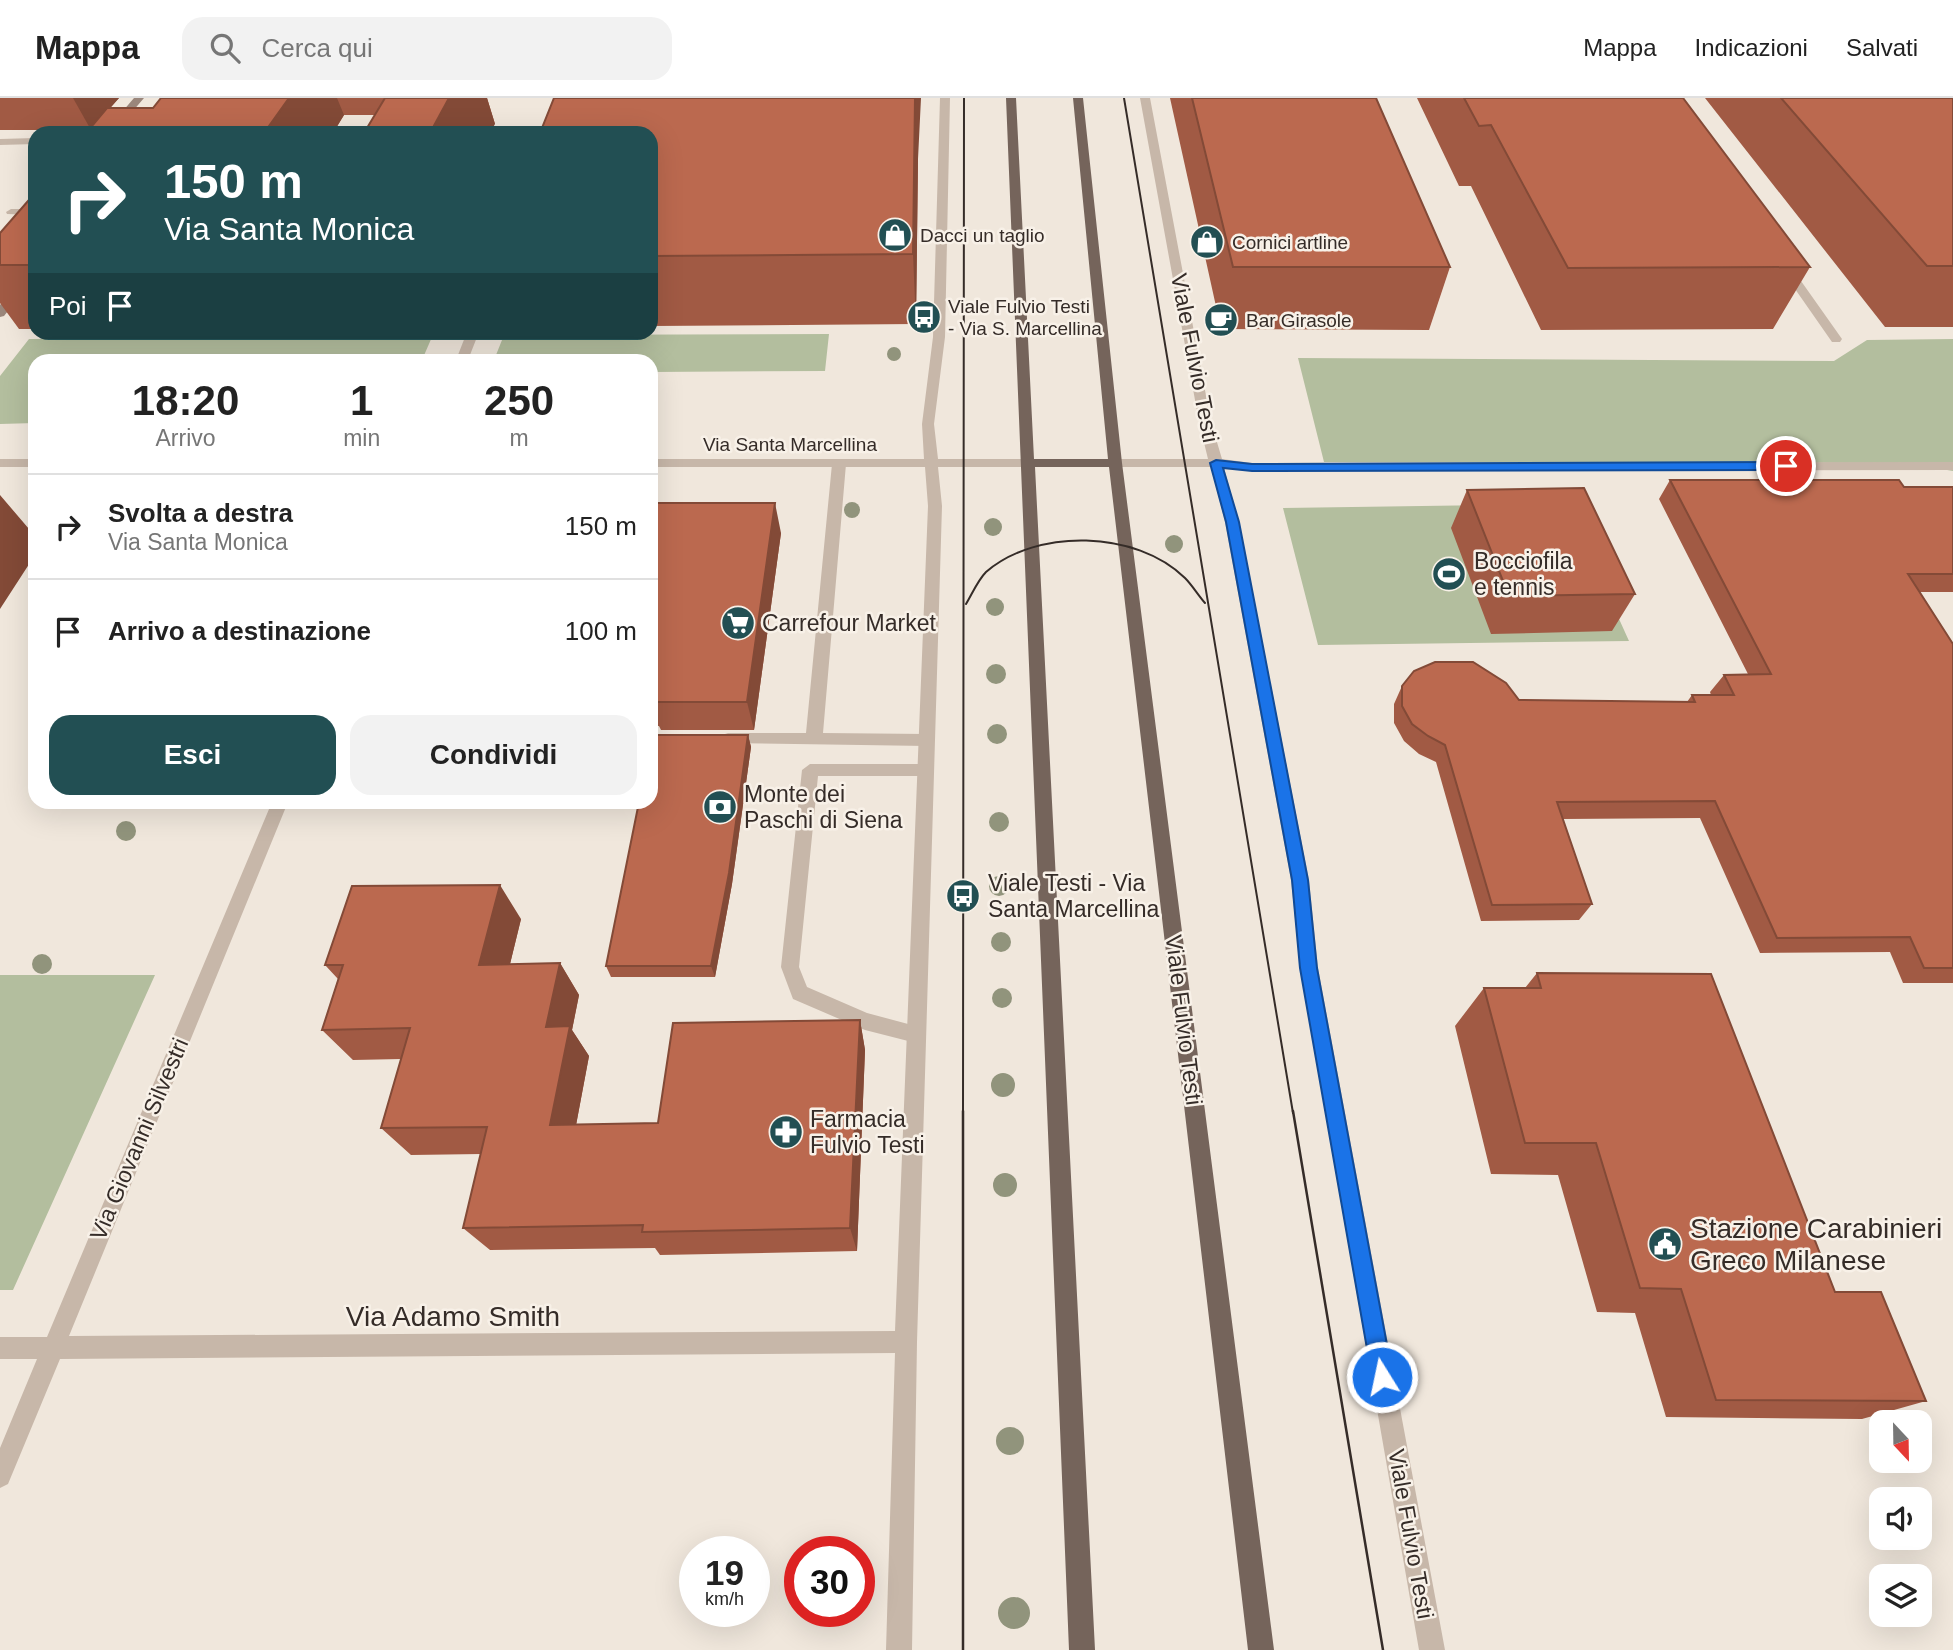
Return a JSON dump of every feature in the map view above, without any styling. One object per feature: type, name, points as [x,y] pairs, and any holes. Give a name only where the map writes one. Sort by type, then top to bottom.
[{"type":"main road","points":[[1011,98],[1082,1650]]},
{"type":"main road","name":"Viale Fulvio Testi","points":[[1078,98],[1115,463],[1261,1650]]},
{"type":"main road","points":[[1027,463],[1115,463]]},
{"type":"street","points":[[115,126],[139,98]]},
{"type":"street","points":[[899,1650],[906,1342],[935,506],[929,463],[928,424],[939,337],[945,98]]},
{"type":"street","name":"Viale Fulvio Testi","points":[[1146,98],[1205,422],[1232,522],[1300,880],[1308,968],[1432,1650]]},
{"type":"street","points":[[0,142],[28,141]]},
{"type":"street","points":[[11,212],[28,212]]},
{"type":"street","points":[[1777,255],[1836,339]]},
{"type":"street","points":[[0,313],[28,279]]},
{"type":"street","points":[[0,463],[28,463]]},
{"type":"street","name":"Via Santa Marcellina","points":[[658,463],[1027,463]]},
{"type":"street","points":[[1115,463],[1216,463],[1252,467],[1953,466]]},
{"type":"street","points":[[814,739],[839,464]]},
{"type":"street","points":[[705,739],[927,740]]},
{"type":"street","points":[[916,1034],[865,1021],[800,993],[790,967],[810,770],[925,771]]},
{"type":"street","name":"Via Giovanni Silvestri","points":[[0,1476],[277,809]]},
{"type":"street","name":"Via Adamo Smith","points":[[0,1348],[906,1342]]},
{"type":"green space","points":[[829,334],[825,371],[658,372],[658,354],[496,354],[502,340],[658,340],[658,335]]},
{"type":"green space","points":[[1953,339],[1953,471],[1906,463],[1324,462],[1298,358],[1834,361],[1867,340]]},
{"type":"green space","points":[[28,340],[431,340],[425,354],[28,354],[28,423],[0,424],[0,376]]},
{"type":"green space","name":"Bocciofila e tennis","points":[[1567,504],[1629,641],[1318,645],[1283,508]]},
{"type":"green space","points":[[0,975],[155,975],[13,1290],[0,1290]]},
{"type":"building","points":[[161,98],[289,98],[269,126],[92,126],[107,108],[153,108]]},
{"type":"building","points":[[385,98],[449,98],[434,126],[368,126]]},
{"type":"building","points":[[554,98],[915,98],[913,254],[658,256],[658,126],[543,126]]},
{"type":"building","points":[[1192,98],[1376,98],[1450,267],[1233,267]]},
{"type":"building","points":[[1464,98],[1683,98],[1810,267],[1568,268],[1491,125],[1479,126]]},
{"type":"building","points":[[1781,98],[1953,98],[1953,266],[1927,266]]},
{"type":"building","points":[[28,201],[28,265],[0,265],[0,233]]},
{"type":"building","points":[[1670,480],[1899,480],[1904,487],[1953,487],[1953,574],[1908,574],[1953,644],[1953,968],[1924,968],[1910,937],[1777,938],[1715,801],[1557,802],[1592,904],[1492,905],[1445,745],[1412,724],[1402,706],[1402,686],[1414,671],[1435,662],[1473,662],[1506,683],[1519,700],[1695,702],[1692,695],[1734,695],[1724,675],[1771,674]]},
{"type":"building","points":[[1584,488],[1635,594],[1509,596],[1467,490]]},
{"type":"building","points":[[658,503],[775,503],[747,702],[658,702]]},
{"type":"building","points":[[658,735],[748,735],[729,873],[711,966],[606,966],[638,809],[658,809]]},
{"type":"building","points":[[500,885],[479,965],[560,963],[546,1027],[570,1026],[550,1125],[658,1123],[673,1023],[860,1020],[850,1228],[642,1232],[643,1225],[463,1228],[487,1127],[381,1128],[410,1028],[322,1030],[343,965],[325,965],[352,886]]},
{"type":"building","name":"Stazione Carabinieri Greco Milanese","points":[[1537,973],[1711,974],[1835,1292],[1881,1292],[1926,1401],[1716,1400],[1681,1289],[1640,1288],[1596,1143],[1525,1143],[1484,988],[1541,988]]},
{"type":"tram line","points":[[963,1113],[964,98]]},
{"type":"tram line","points":[[1124,98],[1293,1113]]},
{"type":"tram line","points":[[966,604],[983,575],[1007,558],[1058,542],[1086,540],[1114,543],[1164,562],[1185,578],[1205,603]]},
{"type":"tram line","points":[[1293,1111],[1383,1650]]},
{"type":"tram line","points":[[963,1113],[963,1650]]},
{"type":"place","name":"Dacci un taglio","points":[[895,235]]},
{"type":"place","name":"Cornici artline","points":[[1207,242]]},
{"type":"place","name":"Viale Fulvio Testi - Via S. Marcellina","points":[[924,317]]},
{"type":"place","name":"Bar Girasole","points":[[1221,320]]},
{"type":"place","name":"Bocciofila e tennis","points":[[1449,574]]},
{"type":"place","name":"Carrefour Market","points":[[738,623]]},
{"type":"place","name":"Monte dei Paschi di Siena","points":[[720,807]]},
{"type":"place","name":"Viale Testi - Via Santa Marcellina","points":[[963,896]]},
{"type":"place","name":"Farmacia Fulvio Testi","points":[[786,1132]]},
{"type":"place","name":"Stazione Carabinieri Greco Milanese","points":[[1665,1244]]},
{"type":"route","points":[[1382,1377],[1308,968],[1300,880],[1232,522],[1216,463],[1252,467],[1786,466]]}]
